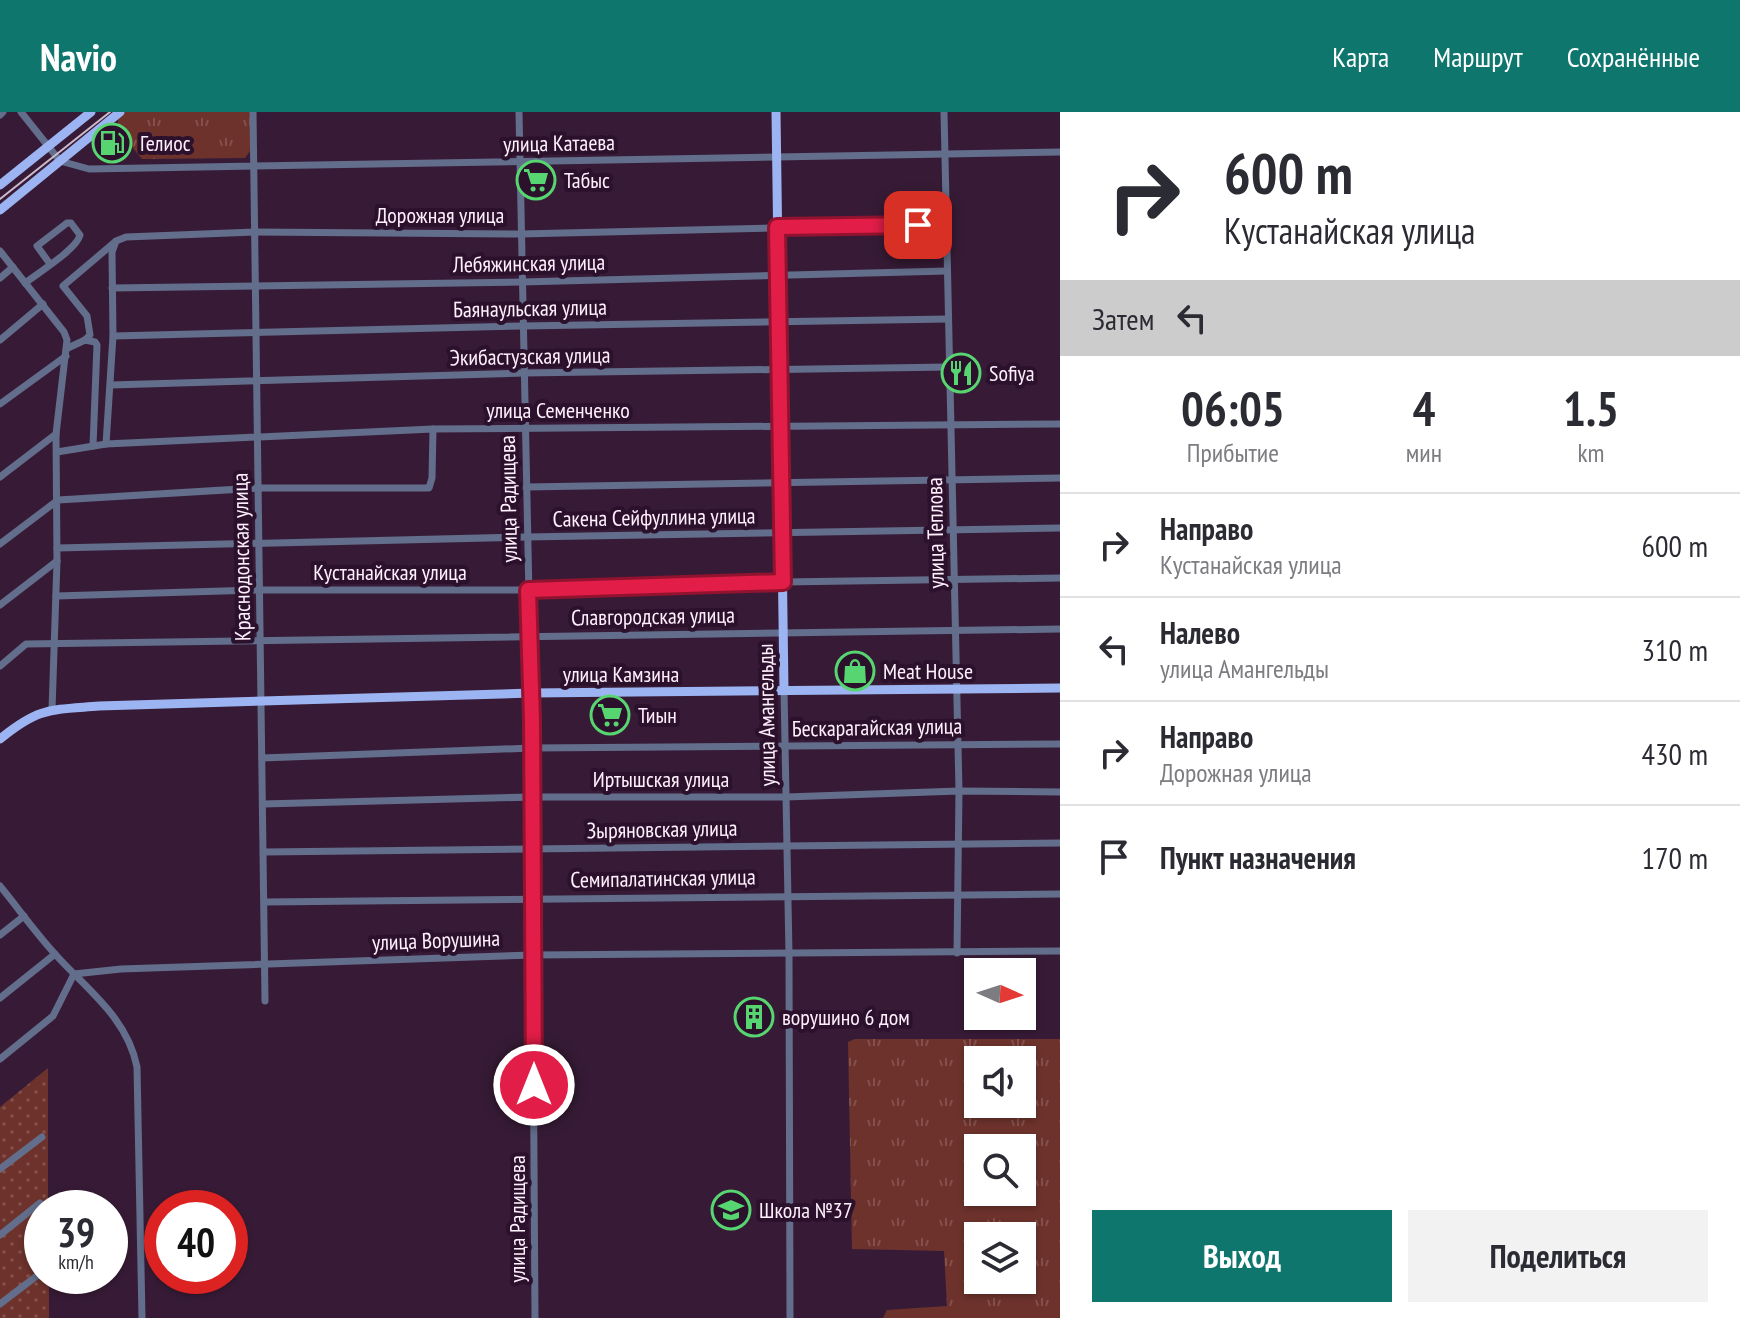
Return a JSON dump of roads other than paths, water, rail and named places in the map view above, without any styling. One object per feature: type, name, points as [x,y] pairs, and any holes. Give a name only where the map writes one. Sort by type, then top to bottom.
[{"type":"main road","points":[[0,185],[91,112]]},
{"type":"main road","points":[[0,210],[120,112]]},
{"type":"main road","name":"улица Амангельды","points":[[776,112],[784,690]]},
{"type":"main road","name":"улица Камзина","points":[[0,739],[30,716],[52,710],[261,700],[531,693],[1060,688]]},
{"type":"street","points":[[21,112],[60,161]]},
{"type":"street","name":"Краснодонская улица","points":[[253,112],[265,1001]]},
{"type":"street","name":"улица Радищева","points":[[519,112],[532,748],[535,1318]]},
{"type":"street","name":"улица Теплова","points":[[944,112],[959,791],[957,953]]},
{"type":"street","name":"улица Катаева","points":[[60,161],[89,169],[1060,152]]},
{"type":"street","points":[[25,283],[50,264],[80,239],[71,223],[37,246],[50,264]]},
{"type":"street","name":"Дорожная улица","points":[[85,340],[90,335],[89,322],[63,286],[116,241],[126,237],[255,232],[521,234],[946,224]]},
{"type":"street","points":[[106,444],[113,336],[112,252],[116,241]]},
{"type":"street","points":[[0,251],[64,332],[67,352],[56,434],[58,500],[52,710]]},
{"type":"street","points":[[0,278],[13,267]]},
{"type":"street","name":"Лебяжинская улица","points":[[112,288],[947,271]]},
{"type":"street","points":[[0,340],[43,304]]},
{"type":"street","name":"Баянаульская улица","points":[[113,336],[948,319]]},
{"type":"street","points":[[0,404],[85,340],[95,342],[98,351],[93,446]]},
{"type":"street","name":"Экибастузская улица","points":[[111,385],[524,373],[949,367]]},
{"type":"street","name":"улица Семенченко","points":[[57,452],[106,444],[433,429],[1060,424]]},
{"type":"street","points":[[0,544],[58,500],[258,488],[429,488],[433,429]]},
{"type":"street","points":[[0,477],[56,434]]},
{"type":"street","points":[[526,487],[1060,478]]},
{"type":"street","name":"Сакена Сейфуллина улица","points":[[57,548],[1060,528]]},
{"type":"street","points":[[0,605],[57,561]]},
{"type":"street","name":"Кустанайская улица","points":[[56,596],[260,590],[528,590],[1060,578]]},
{"type":"street","name":"Славгородская улица","points":[[0,666],[26,644],[1060,629]]},
{"type":"street","name":"улица Амангельды","points":[[784,690],[789,954],[790,1318]]},
{"type":"street","name":"Бескарагайская улица","points":[[262,758],[532,748],[1060,744]]},
{"type":"street","name":"Иртышская улица","points":[[263,804],[532,797],[786,797],[959,791],[1060,792]]},
{"type":"street","name":"Зыряновская улица","points":[[264,852],[1060,843]]},
{"type":"street","points":[[0,886],[55,954],[124,1028],[133,1046],[137,1067],[142,1318]]},
{"type":"street","name":"Семипалатинская улица","points":[[265,902],[1060,894]]},
{"type":"street","points":[[0,935],[24,916]]},
{"type":"street","name":"улица Ворушина","points":[[74,974],[121,969],[533,955],[1060,951]]},
{"type":"street","points":[[0,998],[55,954]]},
{"type":"street","points":[[0,1059],[53,1016],[74,974]]},
{"type":"street","points":[[0,1169],[42,1137]]},
{"type":"street","points":[[0,1235],[24,1216]]},
{"type":"street","points":[[0,1304],[24,1286]]},
{"type":"tram line","points":[[0,199],[110,112]]},
{"type":"place","name":"Гелиос","points":[[112,143]]},
{"type":"place","name":"Табыс","points":[[536,180]]},
{"type":"place","name":"Sofiya","points":[[961,373]]},
{"type":"place","name":"Meat House","points":[[855,671]]},
{"type":"place","name":"Тиын","points":[[610,715]]},
{"type":"place","name":"ворушино 6 дом","points":[[754,1017]]},
{"type":"place","name":"Школа №37","points":[[731,1210]]}]
